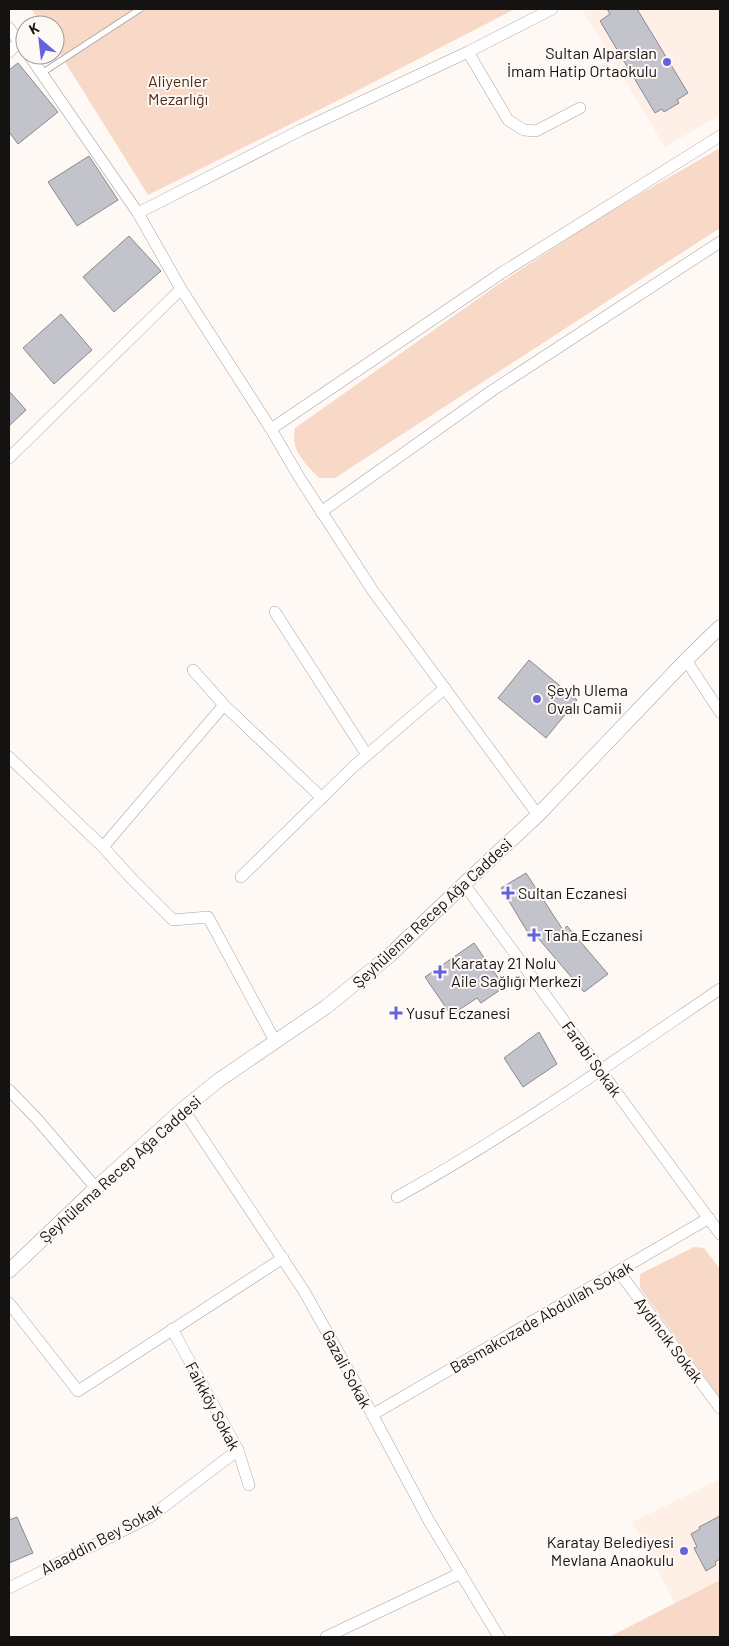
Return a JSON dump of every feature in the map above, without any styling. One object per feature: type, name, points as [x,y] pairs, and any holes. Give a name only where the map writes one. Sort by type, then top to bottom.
[{"type":"street","points":[[138,213],[301,130],[468,52],[552,9]]},
{"type":"street","points":[[468,52],[508,120],[524,130],[536,131],[580,108]]},
{"type":"street","points":[[36,65],[138,213],[181,289],[373,591],[538,815]]},
{"type":"street","points":[[271,429],[503,272],[720,136]]},
{"type":"street","points":[[322,512],[493,390],[720,242]]},
{"type":"street","points":[[9,458],[181,289]]},
{"type":"street","points":[[275,612],[367,755]]},
{"type":"street","name":"Şeyhülema Recep Ağa Caddesi","points":[[9,1271],[182,1109],[219,1080],[326,1007],[389,956],[538,815],[720,627]]},
{"type":"street","points":[[686,660],[720,712]]},
{"type":"street","points":[[193,670],[224,705],[322,798]]},
{"type":"street","points":[[241,877],[367,755],[445,688]]},
{"type":"street","points":[[103,847],[224,705]]},
{"type":"street","points":[[9,757],[103,847],[132,879],[174,920],[208,917],[275,1041]]},
{"type":"street","name":"Farabi Sokak","points":[[464,884],[720,1234]]},
{"type":"street","points":[[396,1197],[454,1166],[601,1071],[720,989]]},
{"type":"street","points":[[9,1090],[37,1119],[96,1188]]},
{"type":"street","name":"Gazali Sokak","points":[[182,1109],[304,1291],[429,1521],[499,1637]]},
{"type":"street","name":"Basmakcızade Abdullah Sokak","points":[[372,1415],[709,1218]]},
{"type":"street","points":[[9,1303],[78,1391],[283,1258]]},
{"type":"street","name":"Aydıncık Sokak","points":[[619,1272],[720,1408]]},
{"type":"street","name":"Faikköy Sokak","points":[[172,1329],[238,1450],[249,1485]]},
{"type":"street","name":"Alaaddin Bey Sokak","points":[[9,1588],[150,1517],[238,1450]]},
{"type":"street","points":[[326,1637],[461,1573]]},
{"type":"lane","points":[[42,73],[140,9]]},
{"type":"shaded area","name":"Sultan Alparslan İmam Hatip Ortaokulu","points":[[582,9],[720,9],[720,115],[665,147]]},
{"type":"shaded area","name":"Karatay Belediyesi Mevlana Anaokulu","points":[[720,1479],[720,1580],[675,1603],[632,1522]]},
{"type":"green space","name":"Aliyenler Mezarlığı","points":[[31,9],[515,9],[345,97],[148,195],[65,62],[65,15],[35,15]]},
{"type":"green space","points":[[720,148],[720,228],[335,478],[319,478],[304,462],[295,443],[295,428],[496,286],[602,216]]},
{"type":"green space","points":[[694,1247],[704,1248],[720,1269],[720,1398],[640,1288],[640,1274]]},
{"type":"green space","points":[[720,1580],[720,1637],[609,1637],[613,1635]]},
{"type":"building","points":[[607,9],[637,9],[688,93],[677,100],[679,103],[664,112],[662,109],[655,113],[600,21],[610,14]]},
{"type":"building","points":[[15,65],[20,65],[58,112],[18,144],[9,132],[9,70]]},
{"type":"building","points":[[89,156],[118,200],[77,226],[48,182]]},
{"type":"building","points":[[129,236],[161,271],[114,312],[83,277]]},
{"type":"building","points":[[61,314],[92,350],[54,384],[23,348]]},
{"type":"building","points":[[9,391],[26,410],[9,426]]},
{"type":"building","name":"Şeyh Ulema Ovalı Camii","points":[[529,660],[577,700],[546,738],[498,698]]},
{"type":"building","points":[[526,873],[563,930],[567,926],[608,974],[584,992],[538,938],[533,941],[501,888]]},
{"type":"building","points":[[474,943],[501,982],[496,985],[500,990],[481,1003],[477,998],[451,1015],[425,977]]},
{"type":"building","points":[[539,1032],[557,1064],[523,1087],[504,1058]]},
{"type":"building","points":[[720,1516],[720,1559],[715,1562],[716,1565],[706,1571],[694,1548],[697,1547],[691,1534],[700,1529],[699,1527]]},
{"type":"building","points":[[17,1517],[33,1553],[9,1563],[9,1520]]},
{"type":"place","name":"Sultan Alparslan İmam Hatip Ortaokulu","points":[[667,62]]},
{"type":"place","name":"Şeyh Ulema Ovalı Camii","points":[[537,699]]},
{"type":"place","name":"Sultan Eczanesi","points":[[508,893]]},
{"type":"place","name":"Taha Eczanesi","points":[[534,935]]},
{"type":"place","name":"Karatay 21 Nolu Aile Sağlığı Merkezi","points":[[440,972]]},
{"type":"place","name":"Yusuf Eczanesi","points":[[396,1013]]},
{"type":"place","name":"Karatay Belediyesi Mevlana Anaokulu","points":[[684,1551]]}]
